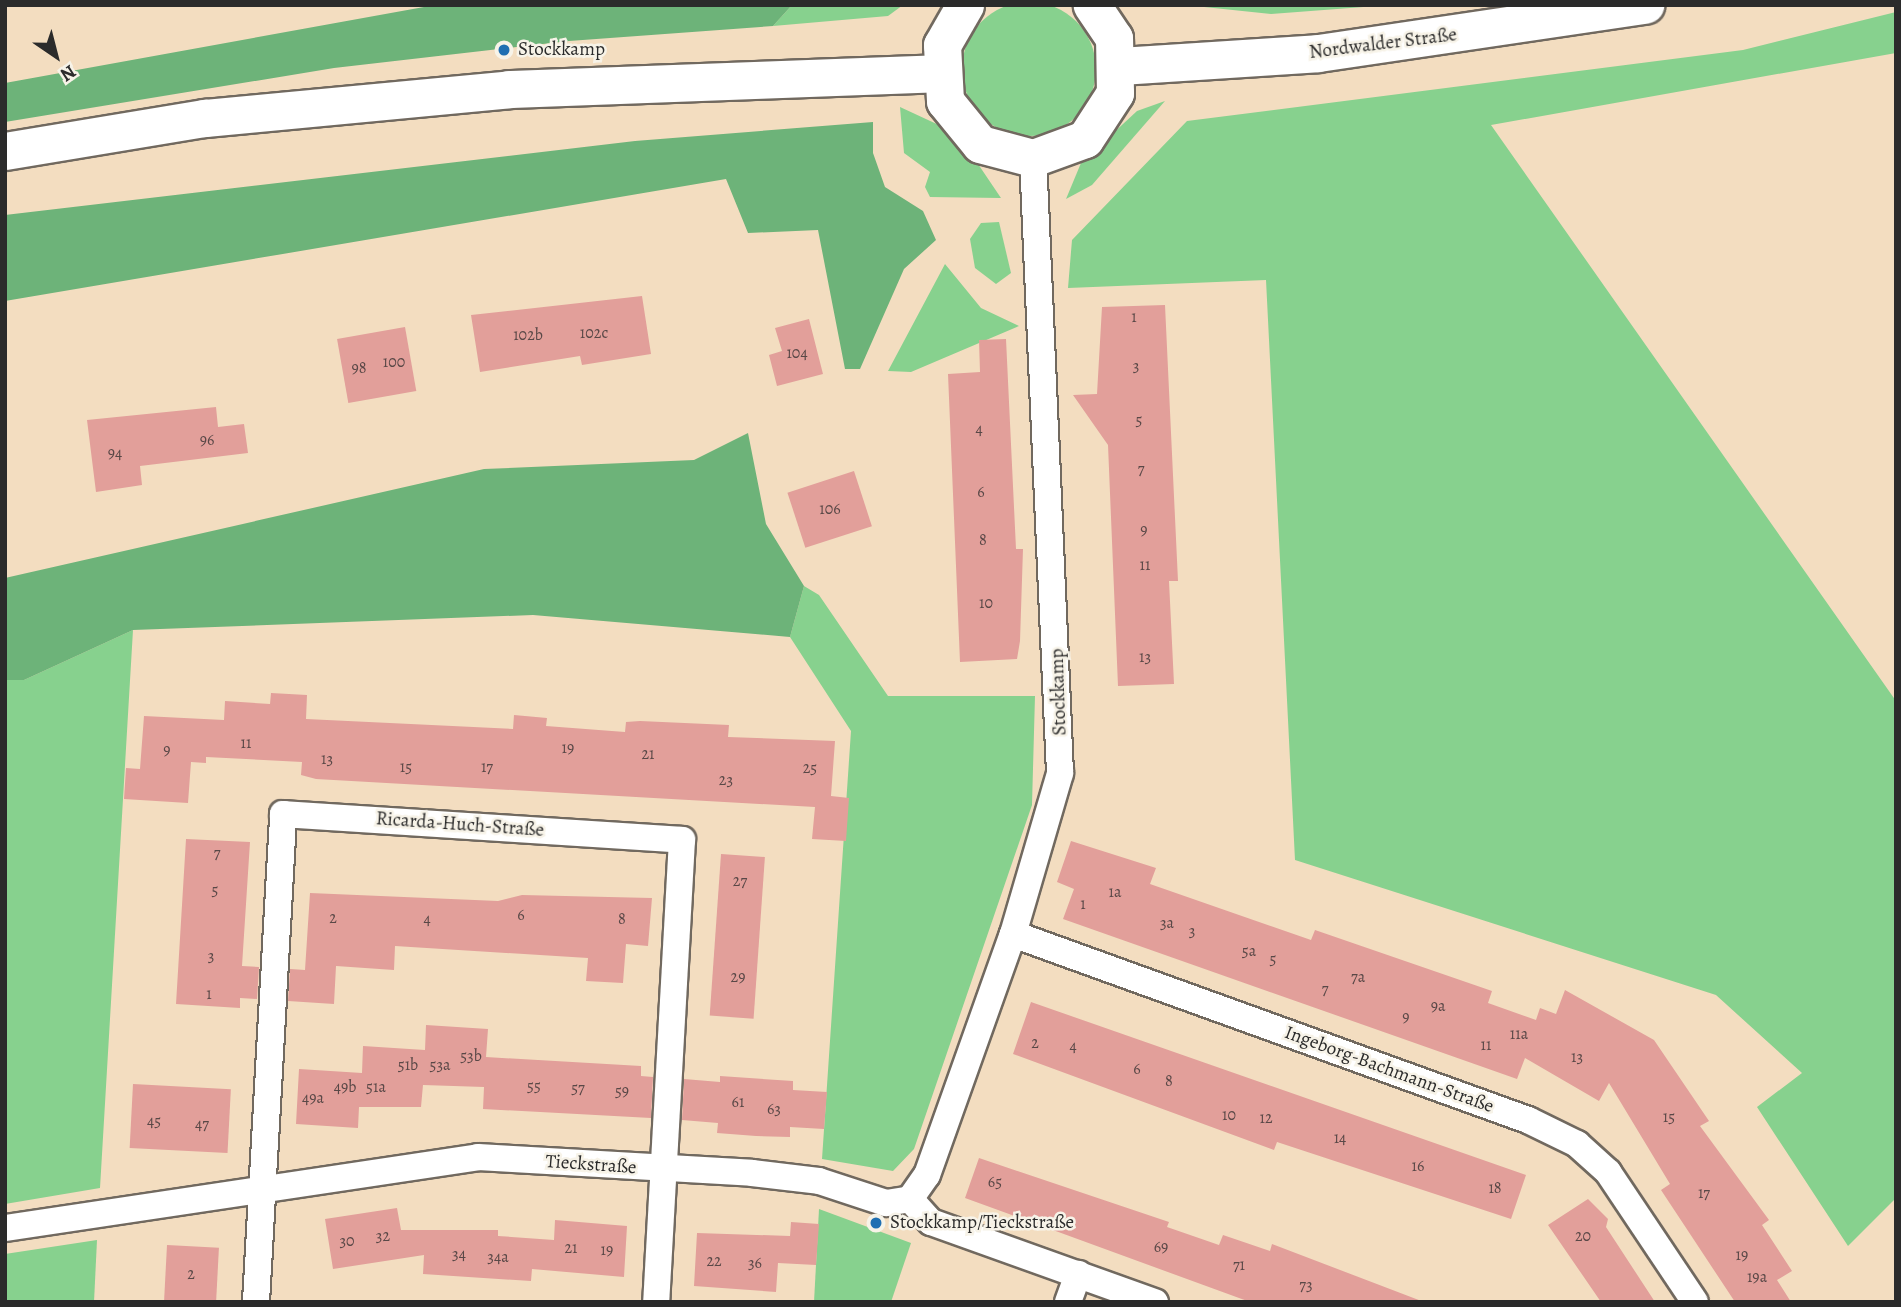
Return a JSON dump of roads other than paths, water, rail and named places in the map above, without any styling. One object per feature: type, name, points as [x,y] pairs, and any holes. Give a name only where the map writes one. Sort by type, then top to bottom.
[{"type":"main road","points":[[965,5],[942,45],[939,73],[945,101],[980,144],[1034,158],[1085,139],[1115,93],[1119,66],[1114,38],[1092,5]]},
{"type":"main road","name":"Nordwalder Straße","points":[[1119,66],[1318,53],[1646,5]]},
{"type":"main road","points":[[5,151],[205,118],[509,89],[939,73]]},
{"type":"street","name":"Stockkamp","points":[[910,1199],[927,1175],[1013,934],[1060,773],[1034,158]]},
{"type":"street","name":"Ricarda-Huch-Straße","points":[[260,1189],[283,814],[682,840],[666,1170]]},
{"type":"street","name":"Ingeborg-Bachmann-Straße","points":[[1013,934],[1528,1120],[1577,1144],[1608,1172],[1695,1302]]},
{"type":"street","name":"Tieckstraße","points":[[5,1228],[478,1157],[765,1174],[819,1181],[886,1203],[910,1199]]},
{"type":"street","points":[[656,1302],[666,1170]]},
{"type":"street","points":[[256,1302],[260,1189]]},
{"type":"street","points":[[910,1199],[931,1222],[1155,1302]]},
{"type":"street","points":[[1068,1302],[1078,1274]]},
{"type":"place","name":"Stockkamp","points":[[504,50]]},
{"type":"place","name":"Stockkamp/Tieckstraße","points":[[876,1223]]}]
